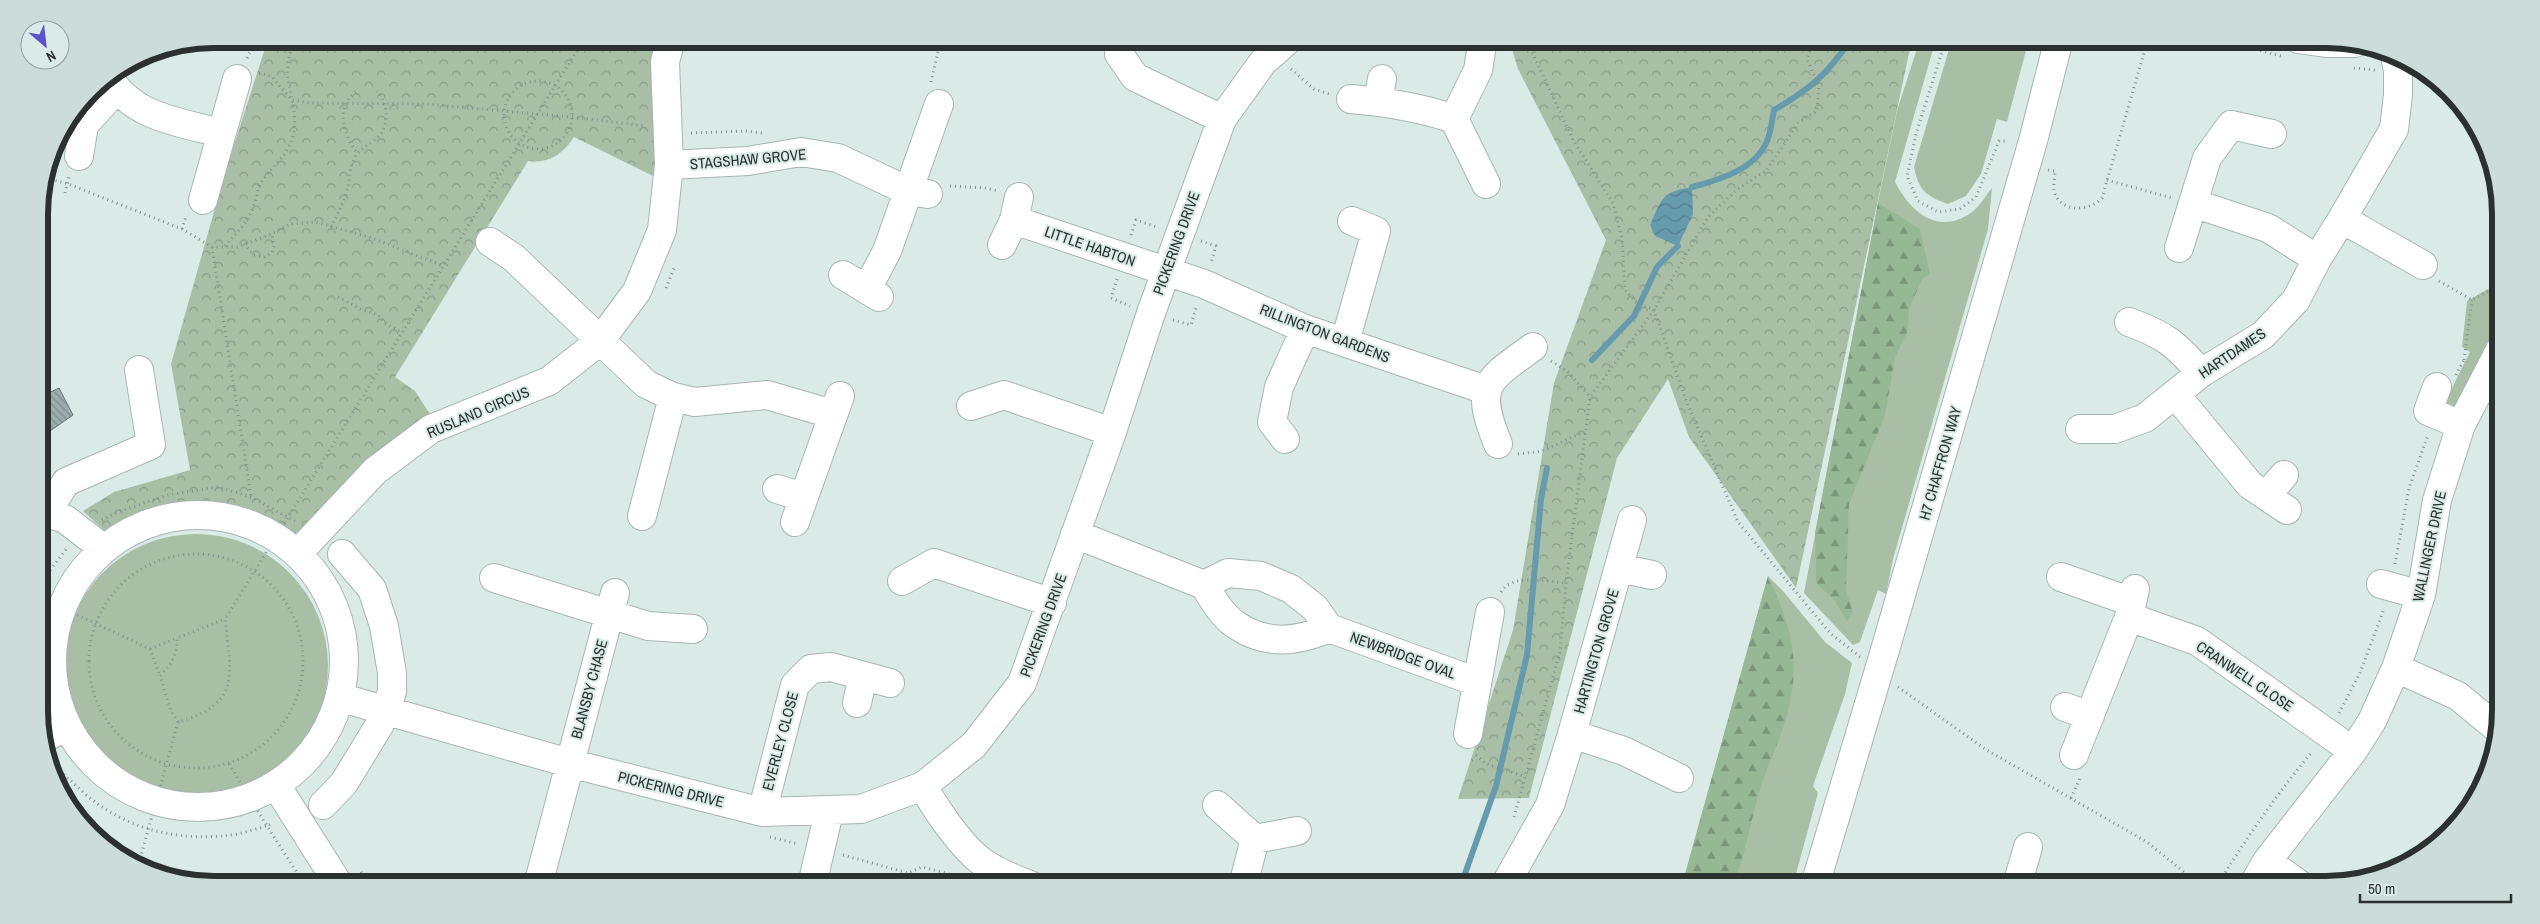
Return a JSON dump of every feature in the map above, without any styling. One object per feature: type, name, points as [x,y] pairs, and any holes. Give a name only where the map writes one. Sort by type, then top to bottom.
[{"type":"street","name":"RUSLAND CIRCUS","points":[[306,545],[375,471],[431,429],[548,381],[600,341],[637,291],[662,230],[669,165],[666,129],[666,62],[669,48]]},
{"type":"street","points":[[1454,119],[1478,70],[1482,48]]},
{"type":"street","name":"H7 CHAFFRON WAY","points":[[1818,876],[1868,707],[1877,657],[2030,154],[2057,48]]},
{"type":"street","name":"PICKERING DRIVE","points":[[342,698],[569,763],[762,812],[829,812],[860,809],[923,786],[974,746],[1022,683],[1112,432],[1166,272],[1222,119],[1264,62],[1288,52]]},
{"type":"street","points":[[1119,54],[1135,76],[1222,119]]},
{"type":"street","name":"HARTDAMES","points":[[2080,429],[2115,429],[2145,418],[2201,373],[2263,335],[2296,300],[2317,259],[2394,129],[2398,95],[2396,63]]},
{"type":"street","points":[[203,200],[221,132],[247,76]]},
{"type":"street","points":[[79,156],[84,125],[112,83],[132,104],[152,115],[221,132]]},
{"type":"street","points":[[1370,93],[1454,119],[1488,174]]},
{"type":"street","points":[[843,275],[873,293],[887,251],[918,192],[939,104]]},
{"type":"street","points":[[2179,248],[2207,158],[2231,124],[2272,134]]},
{"type":"street","name":"STAGSHAW GROVE","points":[[669,165],[748,161],[801,152],[838,158],[918,192]]},
{"type":"street","points":[[2193,203],[2268,228],[2317,259]]},
{"type":"street","name":"LITTLE HABTON","points":[[1002,245],[1017,208],[1166,272]]},
{"type":"street","points":[[2342,219],[2421,264]]},
{"type":"street","points":[[1345,342],[1376,231],[1352,221]]},
{"type":"street","points":[[490,242],[519,251],[600,341],[646,384],[673,397],[695,402],[766,395],[836,405],[799,509],[777,489]]},
{"type":"street","name":"RILLINGTON GARDENS","points":[[1166,272],[1204,284],[1305,329],[1486,390]]},
{"type":"street","points":[[2129,322],[2158,333],[2183,352],[2201,373]]},
{"type":"street","points":[[1285,440],[1272,422],[1279,387],[1305,329]]},
{"type":"street","points":[[1498,444],[1486,416],[1486,390],[1497,373],[1533,347]]},
{"type":"street","name":"WALLINGER DRIVE","points":[[2258,876],[2267,861],[2353,751],[2372,721],[2396,668],[2421,595],[2437,500],[2461,425],[2492,365]]},
{"type":"street","points":[[48,508],[66,482],[151,445],[138,370]]},
{"type":"street","points":[[2446,382],[2428,411],[2461,425]]},
{"type":"street","points":[[971,406],[1004,394],[1112,432]]},
{"type":"street","points":[[2175,394],[2250,485],[2279,493]]},
{"type":"street","points":[[642,516],[661,485],[673,397]]},
{"type":"street","points":[[48,515],[65,519],[104,549]]},
{"type":"street","points":[[48,669],[52,642],[52,602],[104,549],[140,527],[185,515],[230,518],[284,526],[306,545],[341,624],[346,664],[342,698],[326,736],[300,768],[276,785],[248,798],[221,805],[187,807],[157,802],[131,792],[108,777],[83,755],[53,741],[56,704],[48,679]]},
{"type":"street","name":"HARTINGTON GROVE","points":[[1509,876],[1550,805],[1572,734],[1632,520]]},
{"type":"street","points":[[1075,534],[1204,585],[1221,610],[1236,625],[1258,635],[1285,641],[1307,638],[1329,628],[1315,608],[1291,589],[1261,576],[1228,573],[1204,585]]},
{"type":"street","points":[[323,804],[344,783],[380,724],[392,692],[392,674],[384,626],[372,589],[342,554]]},
{"type":"street","points":[[902,581],[934,564],[1052,603]]},
{"type":"street","name":"HARTINGTON GROVE","points":[[1619,568],[1652,575]]},
{"type":"street","name":"CRANWELL CLOSE","points":[[2061,577],[2132,602],[2197,641],[2353,751]]},
{"type":"street","points":[[494,578],[612,604],[648,626],[693,629]]},
{"type":"street","points":[[2386,585],[2421,595]]},
{"type":"street","points":[[2074,755],[2078,712],[2132,602]]},
{"type":"street","name":"BLANSBY CHASE","points":[[540,876],[612,604]]},
{"type":"street","name":"NEWBRIDGE OVAL","points":[[1468,734],[1490,612]]},
{"type":"street","name":"NEWBRIDGE OVAL","points":[[1329,628],[1477,682]]},
{"type":"street","name":"EVERLEY CLOSE","points":[[762,812],[795,684],[811,669],[831,668],[890,683]]},
{"type":"street","points":[[2396,668],[2458,696],[2492,724]]},
{"type":"street","points":[[857,703],[863,676]]},
{"type":"street","name":"HARTINGTON GROVE","points":[[1572,734],[1624,751],[1663,779]]},
{"type":"street","points":[[276,785],[332,876]]},
{"type":"street","points":[[923,786],[936,809],[976,857],[1006,876]]},
{"type":"street","points":[[1217,805],[1255,839]]},
{"type":"street","points":[[815,876],[822,850],[829,812]]},
{"type":"street","points":[[1255,839],[1297,831]]},
{"type":"street","points":[[1245,876],[1255,839]]},
{"type":"street","points":[[2020,876],[2028,847]]},
{"type":"street","points":[[2267,861],[2288,876]]},
{"type":"path","points":[[225,246],[245,225],[254,205],[260,184],[287,152],[294,132],[292,100],[286,72],[291,48]]},
{"type":"path","points":[[150,649],[225,619],[579,48]]},
{"type":"path","points":[[939,104],[927,96],[940,48]]},
{"type":"path","points":[[1530,48],[1573,140],[1613,203],[1622,238],[1625,290],[1636,302],[1654,310],[1687,403],[1738,522],[1830,632],[1877,657]]},
{"type":"path","points":[[1513,823],[1560,652],[1566,583],[1590,397],[1654,310],[1708,217],[1738,189],[1767,170],[1798,123],[1817,111],[1819,87],[1807,58],[1811,48]]},
{"type":"path","points":[[1943,48],[1916,134],[1907,176],[1918,201],[1938,212],[1960,209],[1976,196],[1999,141],[2030,154],[2055,171],[2054,190],[2059,200],[2068,207],[2082,210],[2095,206],[2102,198],[2145,48]]},
{"type":"path","points":[[1288,52],[1314,88],[1370,93]]},
{"type":"path","points":[[247,76],[271,76],[292,100],[344,105],[426,104],[572,117],[666,129]]},
{"type":"path","points":[[534,81],[556,86],[568,99],[572,117],[563,138],[554,145],[543,149],[531,148],[520,144],[507,130],[504,111],[510,96],[523,84],[534,81]]},
{"type":"path","points":[[331,227],[345,197],[349,171],[358,154],[380,136],[385,120],[386,105],[383,96],[377,91]]},
{"type":"path","points":[[356,92],[348,97],[344,105],[345,132],[358,154]]},
{"type":"path","points":[[51,179],[68,184],[182,229],[212,248],[237,247],[272,234],[290,224],[316,222],[370,237],[444,266]]},
{"type":"path","points":[[2107,180],[2193,203]]},
{"type":"path","points":[[244,244],[254,255],[264,258],[272,253],[274,246],[272,234]]},
{"type":"path","points":[[212,248],[251,496]]},
{"type":"path","points":[[2421,264],[2418,268],[2472,300],[2492,289]]},
{"type":"path","points":[[338,297],[362,310],[378,315],[385,323],[401,332]]},
{"type":"path","points":[[1533,347],[1539,354],[1567,371],[1590,397]]},
{"type":"path","points":[[2446,382],[2464,360]]},
{"type":"path","points":[[2223,876],[2250,832],[2292,775],[2329,734],[2360,673],[2375,638],[2409,488],[2436,414]]},
{"type":"path","points":[[1498,444],[1509,452],[1522,454],[1542,452],[1585,432]]},
{"type":"path","points":[[48,573],[80,532],[118,512],[168,495],[218,487],[251,496],[306,545]]},
{"type":"path","points":[[195,553],[227,557],[256,571],[281,594],[298,625],[304,658],[299,693],[284,724],[259,748],[228,764],[198,769],[167,765],[140,753],[116,734],[99,710],[90,682],[88,652],[95,622],[111,594],[134,572],[163,558],[195,553]]},
{"type":"path","points":[[1523,580],[1566,583]]},
{"type":"path","points":[[52,602],[150,649],[171,712],[178,722],[157,802],[139,859]]},
{"type":"path","points":[[178,722],[200,716],[216,706],[228,686],[230,661],[225,619]]},
{"type":"path","points":[[160,676],[172,664],[177,654],[177,638]]},
{"type":"path","points":[[1891,682],[1921,706],[1985,749],[2147,842],[2189,876]]},
{"type":"path","points":[[53,741],[58,767]]},
{"type":"path","points":[[1486,764],[1526,777]]},
{"type":"path","points":[[59,771],[90,798],[118,818],[148,830],[185,837],[230,835],[267,826],[299,876]]},
{"type":"path","points":[[822,850],[908,873],[922,867],[956,876]]},
{"type":"green space","points":[[265,48],[661,48],[657,178],[574,137],[555,156],[542,161],[528,161],[395,377],[415,391],[433,419],[313,527],[289,535],[226,510],[194,509],[158,515],[127,526],[110,536],[83,511],[114,492],[190,470],[171,364],[225,173]]},
{"type":"green space","points":[[1512,48],[1910,48],[1796,588],[1689,437],[1668,379],[1617,458],[1529,798],[1458,799],[1513,630],[1554,383],[1606,240],[1518,69]]},
{"type":"green space","points":[[1917,48],[1933,48],[1895,182],[1909,203],[1927,218],[1948,222],[1960,219],[1972,212],[1992,188],[1988,229],[1893,559],[1886,594],[1878,590],[1860,642],[1853,645],[1804,593],[1897,111]]},
{"type":"green space","points":[[1949,48],[2027,48],[2007,122],[1997,119],[1981,174],[1966,196],[1948,204],[1934,198],[1921,187],[1914,167]]},
{"type":"green space","points":[[1878,203],[1920,229],[1930,274],[1922,279],[1909,309],[1908,330],[1895,358],[1885,415],[1849,504],[1846,590],[1853,613],[1847,621],[1834,600],[1816,583],[1815,533]]},
{"type":"green space","points":[[2492,287],[2492,347],[2455,414],[2442,408],[2470,352],[2462,347],[2467,301]]},
{"type":"green space","points":[[196,534],[222,536],[247,544],[280,564],[298,582],[318,615],[326,640],[328,666],[326,692],[318,717],[298,750],[280,768],[247,788],[222,796],[196,798],[170,796],[145,788],[112,768],[94,750],[74,717],[66,692],[64,666],[66,640],[74,615],[94,582],[112,564],[145,544],[170,536]]},
{"type":"green space","points":[[1768,576],[1783,591],[1825,642],[1852,663],[1845,694],[1813,786],[1818,793],[1795,876],[1685,876]]},
{"type":"green space","points":[[1768,576],[1783,612],[1792,645],[1793,679],[1786,719],[1756,802],[1736,876],[1685,876]]},
{"type":"water","points":[[1692,187],[1693,214],[1678,246],[1655,236],[1650,225],[1657,208],[1664,198],[1674,191]]},
{"type":"building","points":[[59,388],[73,415],[48,432],[48,393]]},
{"type":"waterway","points":[[1692,187],[1725,177],[1746,166],[1754,159],[1762,151],[1767,141],[1774,110],[1808,88],[1826,71],[1845,48]]},
{"type":"waterway","points":[[1592,360],[1634,316],[1657,267],[1678,246]]},
{"type":"waterway","points":[[1464,876],[1496,786],[1527,655],[1541,499],[1547,468]]}]
